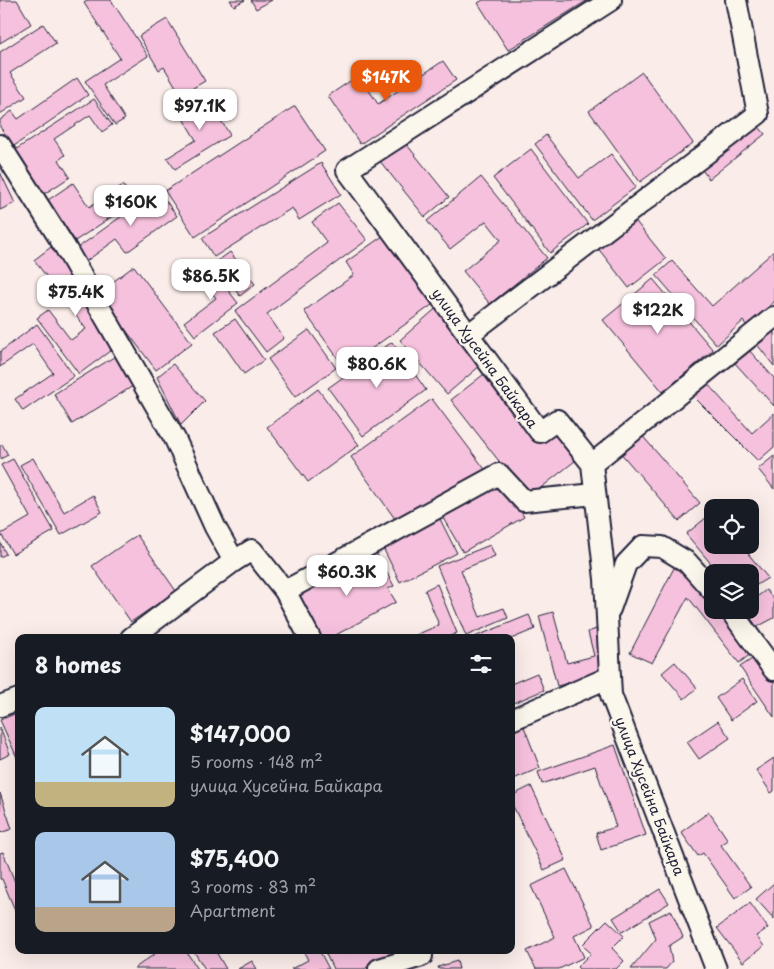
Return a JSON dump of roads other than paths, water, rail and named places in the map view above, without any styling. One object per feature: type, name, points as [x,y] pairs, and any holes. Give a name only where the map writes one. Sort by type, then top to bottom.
[{"type":"street","name":"улица Хусейна Байкара","points":[[611,0],[347,170],[540,432],[557,420],[592,464],[605,579],[611,695],[716,969]]},
{"type":"street","points":[[468,335],[758,114],[736,0]]},
{"type":"street","points":[[0,145],[65,247],[175,439],[215,527],[234,560]]},
{"type":"street","points":[[592,464],[774,317]]},
{"type":"street","points":[[285,591],[500,474],[524,501],[596,494]]},
{"type":"street","name":"улица Хусейна Байкара","points":[[608,617],[626,564],[643,546],[662,547],[687,562],[704,581]]},
{"type":"street","points":[[136,634],[234,560],[252,550],[285,591],[308,634]]},
{"type":"street","points":[[737,619],[774,670]]},
{"type":"street","points":[[515,718],[610,677]]},
{"type":"street","points":[[0,706],[15,700]]},
{"type":"street","points":[[379,969],[422,956],[422,954]]}]
